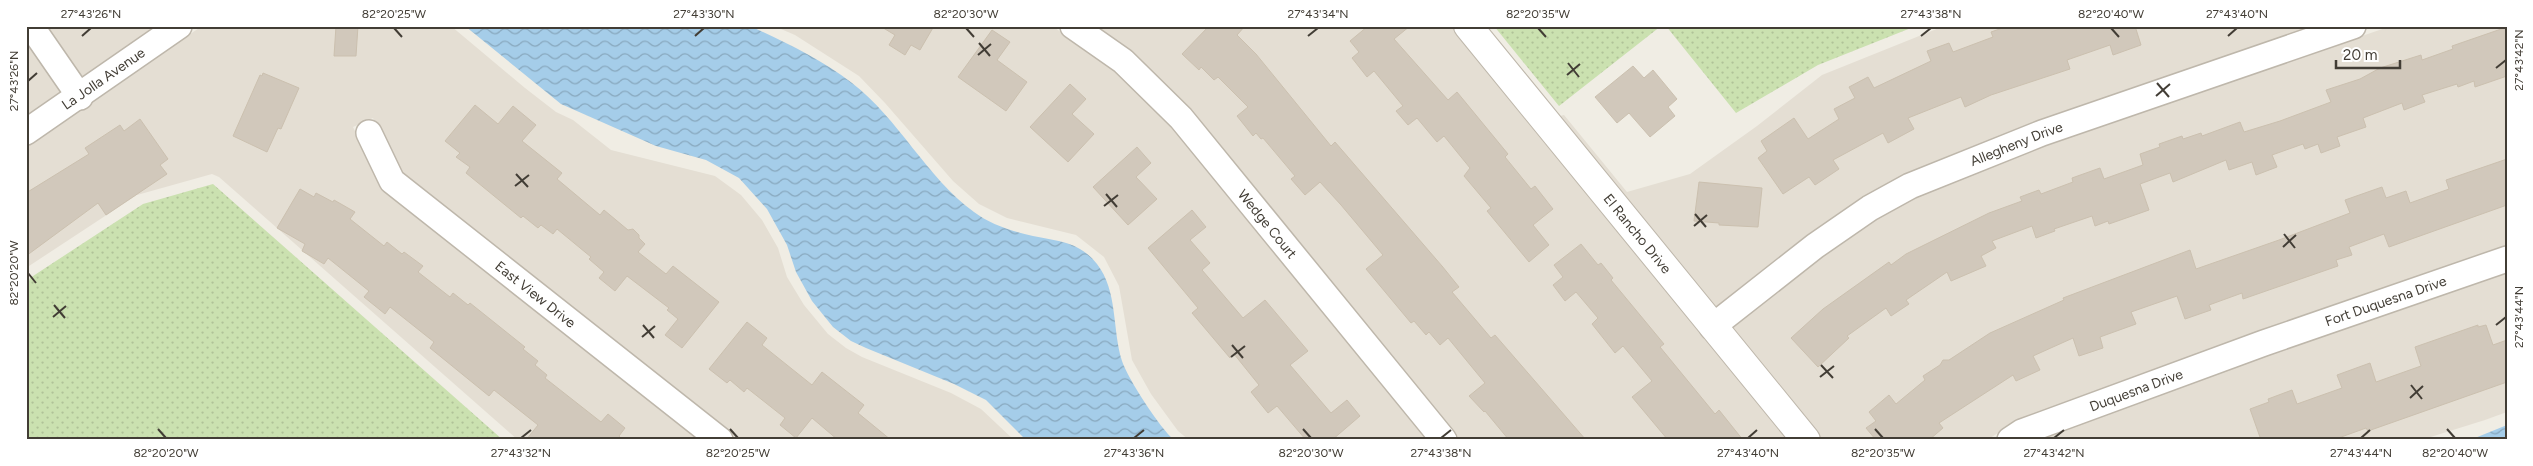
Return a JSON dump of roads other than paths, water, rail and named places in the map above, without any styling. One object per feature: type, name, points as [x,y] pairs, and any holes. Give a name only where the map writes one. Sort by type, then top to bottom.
[{"type":"street","points":[[31,26],[80,97]]},
{"type":"street","name":"La Jolla Avenue","points":[[26,132],[80,97],[179,26]]},
{"type":"street","name":"Wedge Court","points":[[1073,26],[1123,61],[1181,118],[1444,440]]},
{"type":"street","name":"El Rancho Drive","points":[[1468,26],[1806,440]]},
{"type":"street","name":"Allegheny Drive","points":[[1712,327],[1815,246],[1870,208],[1910,186],[2042,133],[2353,26]]},
{"type":"street","name":"East View Drive","points":[[369,134],[392,181],[720,440]]},
{"type":"street","name":"Fort Duquesna Drive","points":[[2264,343],[2507,259]]},
{"type":"street","name":"Duquesna Drive","points":[[2010,440],[2022,432],[2264,343]]},
{"type":"water","points":[[465,26],[750,26],[815,59],[840,74],[869,97],[899,130],[941,182],[974,212],[994,224],[1010,230],[1060,241],[1076,247],[1097,264],[1104,275],[1112,298],[1119,349],[1125,369],[1137,391],[1174,440],[1026,440],[986,400],[954,384],[851,341],[833,327],[812,301],[796,272],[787,245],[767,209],[739,178],[706,160],[656,146],[561,104]]},
{"type":"water","points":[[2507,425],[2507,440],[2470,440]]}]
